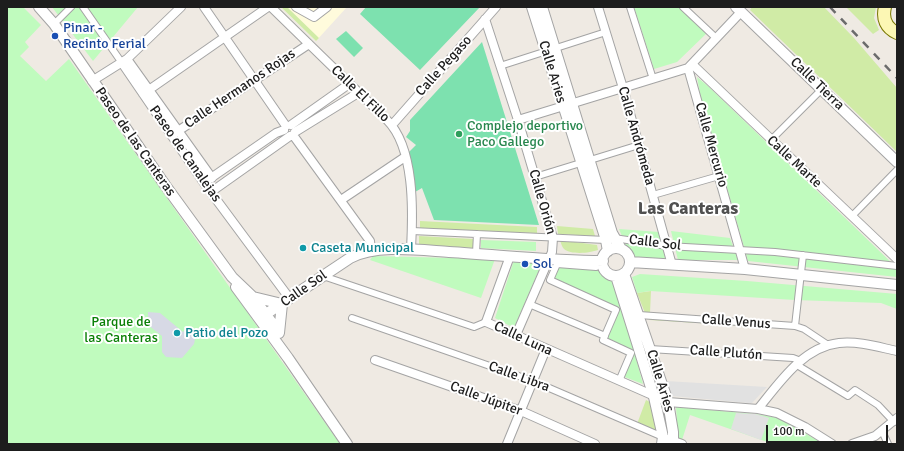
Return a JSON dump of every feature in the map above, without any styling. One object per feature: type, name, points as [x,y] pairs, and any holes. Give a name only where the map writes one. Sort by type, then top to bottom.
[{"type":"main road","points":[[885,7],[883,15],[886,23],[891,30],[897,34]]},
{"type":"street","name":"Paseo de las Canteras","points":[[39,7],[54,24],[165,185],[248,297]]},
{"type":"street","points":[[54,24],[71,7]]},
{"type":"street","name":"Paseo de Canalejas","points":[[83,7],[124,61],[175,133],[204,183],[286,301]]},
{"type":"street","points":[[92,81],[124,61],[181,7]]},
{"type":"street","points":[[204,7],[290,131],[370,241],[371,251]]},
{"type":"street","points":[[146,92],[270,7]]},
{"type":"street","name":"Calle El Fillo","points":[[270,7],[392,124],[400,141],[405,157],[410,192],[412,232],[411,249]]},
{"type":"street","points":[[296,7],[302,12],[314,17],[327,7]]},
{"type":"street","name":"Calle Pegaso","points":[[392,124],[496,7]]},
{"type":"street","name":"Calle Aries","points":[[532,7],[551,50]]},
{"type":"street","name":"Calle Aries","points":[[542,7],[551,50],[567,105],[610,239],[608,251]]},
{"type":"street","name":"Calle Andrómeda","points":[[598,7],[640,145],[672,265]]},
{"type":"street","points":[[630,7],[653,79]]},
{"type":"street","points":[[683,7],[716,38]]},
{"type":"street","points":[[518,120],[653,79],[690,66],[716,38],[738,10]]},
{"type":"street","name":"Calle Tierra","points":[[738,10],[897,162]]},
{"type":"street","name":"Calle Orión","points":[[485,19],[518,120],[553,238],[553,246],[549,258],[516,335]]},
{"type":"street","points":[[500,66],[606,32]]},
{"type":"street","name":"Calle Hermanos Rojas","points":[[175,133],[308,44]]},
{"type":"street","name":"Calle Marte","points":[[690,66],[897,259]]},
{"type":"street","name":"Calle Mercurio","points":[[690,66],[745,269]]},
{"type":"street","points":[[211,192],[221,186],[349,84]]},
{"type":"street","points":[[771,140],[822,89]]},
{"type":"street","points":[[204,183],[276,133],[290,131],[358,93]]},
{"type":"street","points":[[175,133],[221,186]]},
{"type":"street","points":[[534,177],[640,145]]},
{"type":"street","points":[[341,200],[405,157]]},
{"type":"street","points":[[852,216],[897,170]]},
{"type":"street","points":[[653,195],[719,176]]},
{"type":"street","name":"Calle Sol","points":[[412,232],[610,239],[667,246],[803,255],[897,266]]},
{"type":"street","points":[[476,253],[477,234]]},
{"type":"street","name":"Calle Aries","points":[[610,239],[622,249]]},
{"type":"street","points":[[550,280],[557,264],[599,264],[605,270],[620,275],[629,268],[630,262],[628,254],[622,249],[614,248],[608,251],[599,264]]},
{"type":"street","name":"Calle Sol","points":[[266,314],[322,275],[358,254],[371,251],[411,249],[549,258],[599,264]]},
{"type":"street","points":[[795,326],[803,255]]},
{"type":"street","points":[[486,322],[510,256]]},
{"type":"street","name":"Calle Sol","points":[[630,262],[745,269],[897,285]]},
{"type":"street","name":"Calle Luna","points":[[322,275],[474,327],[486,322],[668,402]]},
{"type":"street","name":"Calle Aries","points":[[620,275],[639,315],[668,402],[676,443]]},
{"type":"street","name":"Calle Aries","points":[[620,275],[654,397],[662,441]]},
{"type":"street","points":[[541,276],[616,310],[604,340],[631,353],[619,381]]},
{"type":"street","points":[[248,297],[286,301],[275,334]]},
{"type":"street","points":[[248,297],[258,311],[266,314],[266,322],[275,334]]},
{"type":"street","points":[[248,297],[275,334],[288,358],[347,444]]},
{"type":"street","points":[[529,304],[605,336]]},
{"type":"street","name":"Calle Venus","points":[[639,315],[795,326],[804,329],[828,345]]},
{"type":"street","name":"Calle Libra","points":[[352,318],[533,381],[662,441],[676,443]]},
{"type":"street","points":[[758,409],[799,363],[813,352],[828,345],[853,343],[897,351]]},
{"type":"street","name":"Calle Plutón","points":[[650,348],[793,358],[799,363]]},
{"type":"street","points":[[506,444],[521,412],[546,349]]},
{"type":"street","name":"Calle Júpiter","points":[[375,360],[521,412],[595,444]]},
{"type":"street","points":[[799,363],[848,396],[856,390],[878,405],[895,420],[882,431],[866,440],[852,444]]},
{"type":"street","points":[[668,402],[758,409],[777,413],[791,419],[832,444]]},
{"type":"street","points":[[882,431],[888,444]]},
{"type":"shaded area","points":[[281,7],[347,7],[316,41]]},
{"type":"shaded area","name":"Patio del Pozo","points":[[148,312],[160,313],[183,332],[188,326],[196,335],[194,344],[182,358],[166,357],[162,352],[162,336],[148,325]]},
{"type":"shaded area","points":[[666,381],[767,387],[752,403],[748,403],[672,396]]},
{"type":"shaded area","points":[[736,413],[755,414],[769,418],[761,440],[731,429]]},
{"type":"green space","name":"Parque de las Canteras","points":[[7,7],[23,7],[41,25],[25,42],[29,47],[20,56],[46,81],[69,59],[340,444],[7,444]]},
{"type":"green space","points":[[52,7],[138,7],[93,61]]},
{"type":"green space","points":[[281,7],[287,7],[319,38],[316,41]]},
{"type":"green space","points":[[366,7],[480,7],[420,70],[360,14]]},
{"type":"green space","points":[[634,7],[678,7],[707,33],[677,62],[654,69]]},
{"type":"green space","points":[[752,7],[824,7],[854,38],[897,88],[897,152],[750,10]]},
{"type":"green space","points":[[846,7],[876,7],[874,18],[879,30],[873,34]]},
{"type":"green space","points":[[346,31],[363,48],[354,57],[336,39]]},
{"type":"green space","name":"Complejo deportivo Paco Gallego","points":[[482,42],[539,225],[434,220],[422,188],[415,192],[408,153],[416,145],[406,137],[410,131],[410,120]]},
{"type":"green space","points":[[697,77],[897,268],[897,277],[748,261],[700,94]]},
{"type":"green space","points":[[420,221],[537,227],[537,233],[420,229]]},
{"type":"green space","points":[[557,226],[593,229],[595,236],[558,234]]},
{"type":"green space","points":[[619,229],[659,232],[666,258],[631,258]]},
{"type":"green space","points":[[671,231],[730,238],[738,260],[678,260]]},
{"type":"green space","points":[[419,236],[473,239],[473,248],[419,245]]},
{"type":"green space","points":[[481,240],[536,242],[536,251],[481,248]]},
{"type":"green space","points":[[560,240],[597,245],[598,250],[586,253],[567,251],[562,246]]},
{"type":"green space","points":[[373,256],[495,259],[481,298],[370,260]]},
{"type":"green space","points":[[514,260],[542,263],[514,328],[495,318]]},
{"type":"green space","points":[[555,263],[595,265],[611,279],[622,307],[643,384],[622,376],[631,353],[603,340],[614,311],[549,281]]},
{"type":"green space","points":[[640,274],[747,281],[897,294],[897,309],[881,303],[795,300],[650,291],[637,293],[632,277]]},
{"type":"green space","points":[[651,291],[650,313],[792,329],[650,320],[645,313],[637,293]]},
{"type":"green space","points":[[646,400],[650,402],[659,434],[637,424]]},
{"type":"green space","points":[[676,407],[755,414],[778,418],[822,443],[773,444],[690,415],[682,440],[678,438]]},
{"type":"railway","points":[[830,7],[897,78]]},
{"type":"place","name":"Pinar - Recinto Ferial","points":[[55,36]]},
{"type":"place","name":"Complejo deportivo Paco Gallego","points":[[459,134]]},
{"type":"place","name":"Caseta Municipal","points":[[303,248]]},
{"type":"place","name":"Sol","points":[[525,264]]},
{"type":"place","name":"Patio del Pozo","points":[[177,333]]},
{"type":"district","name":"Las Canteras","points":[[688,209]]}]
